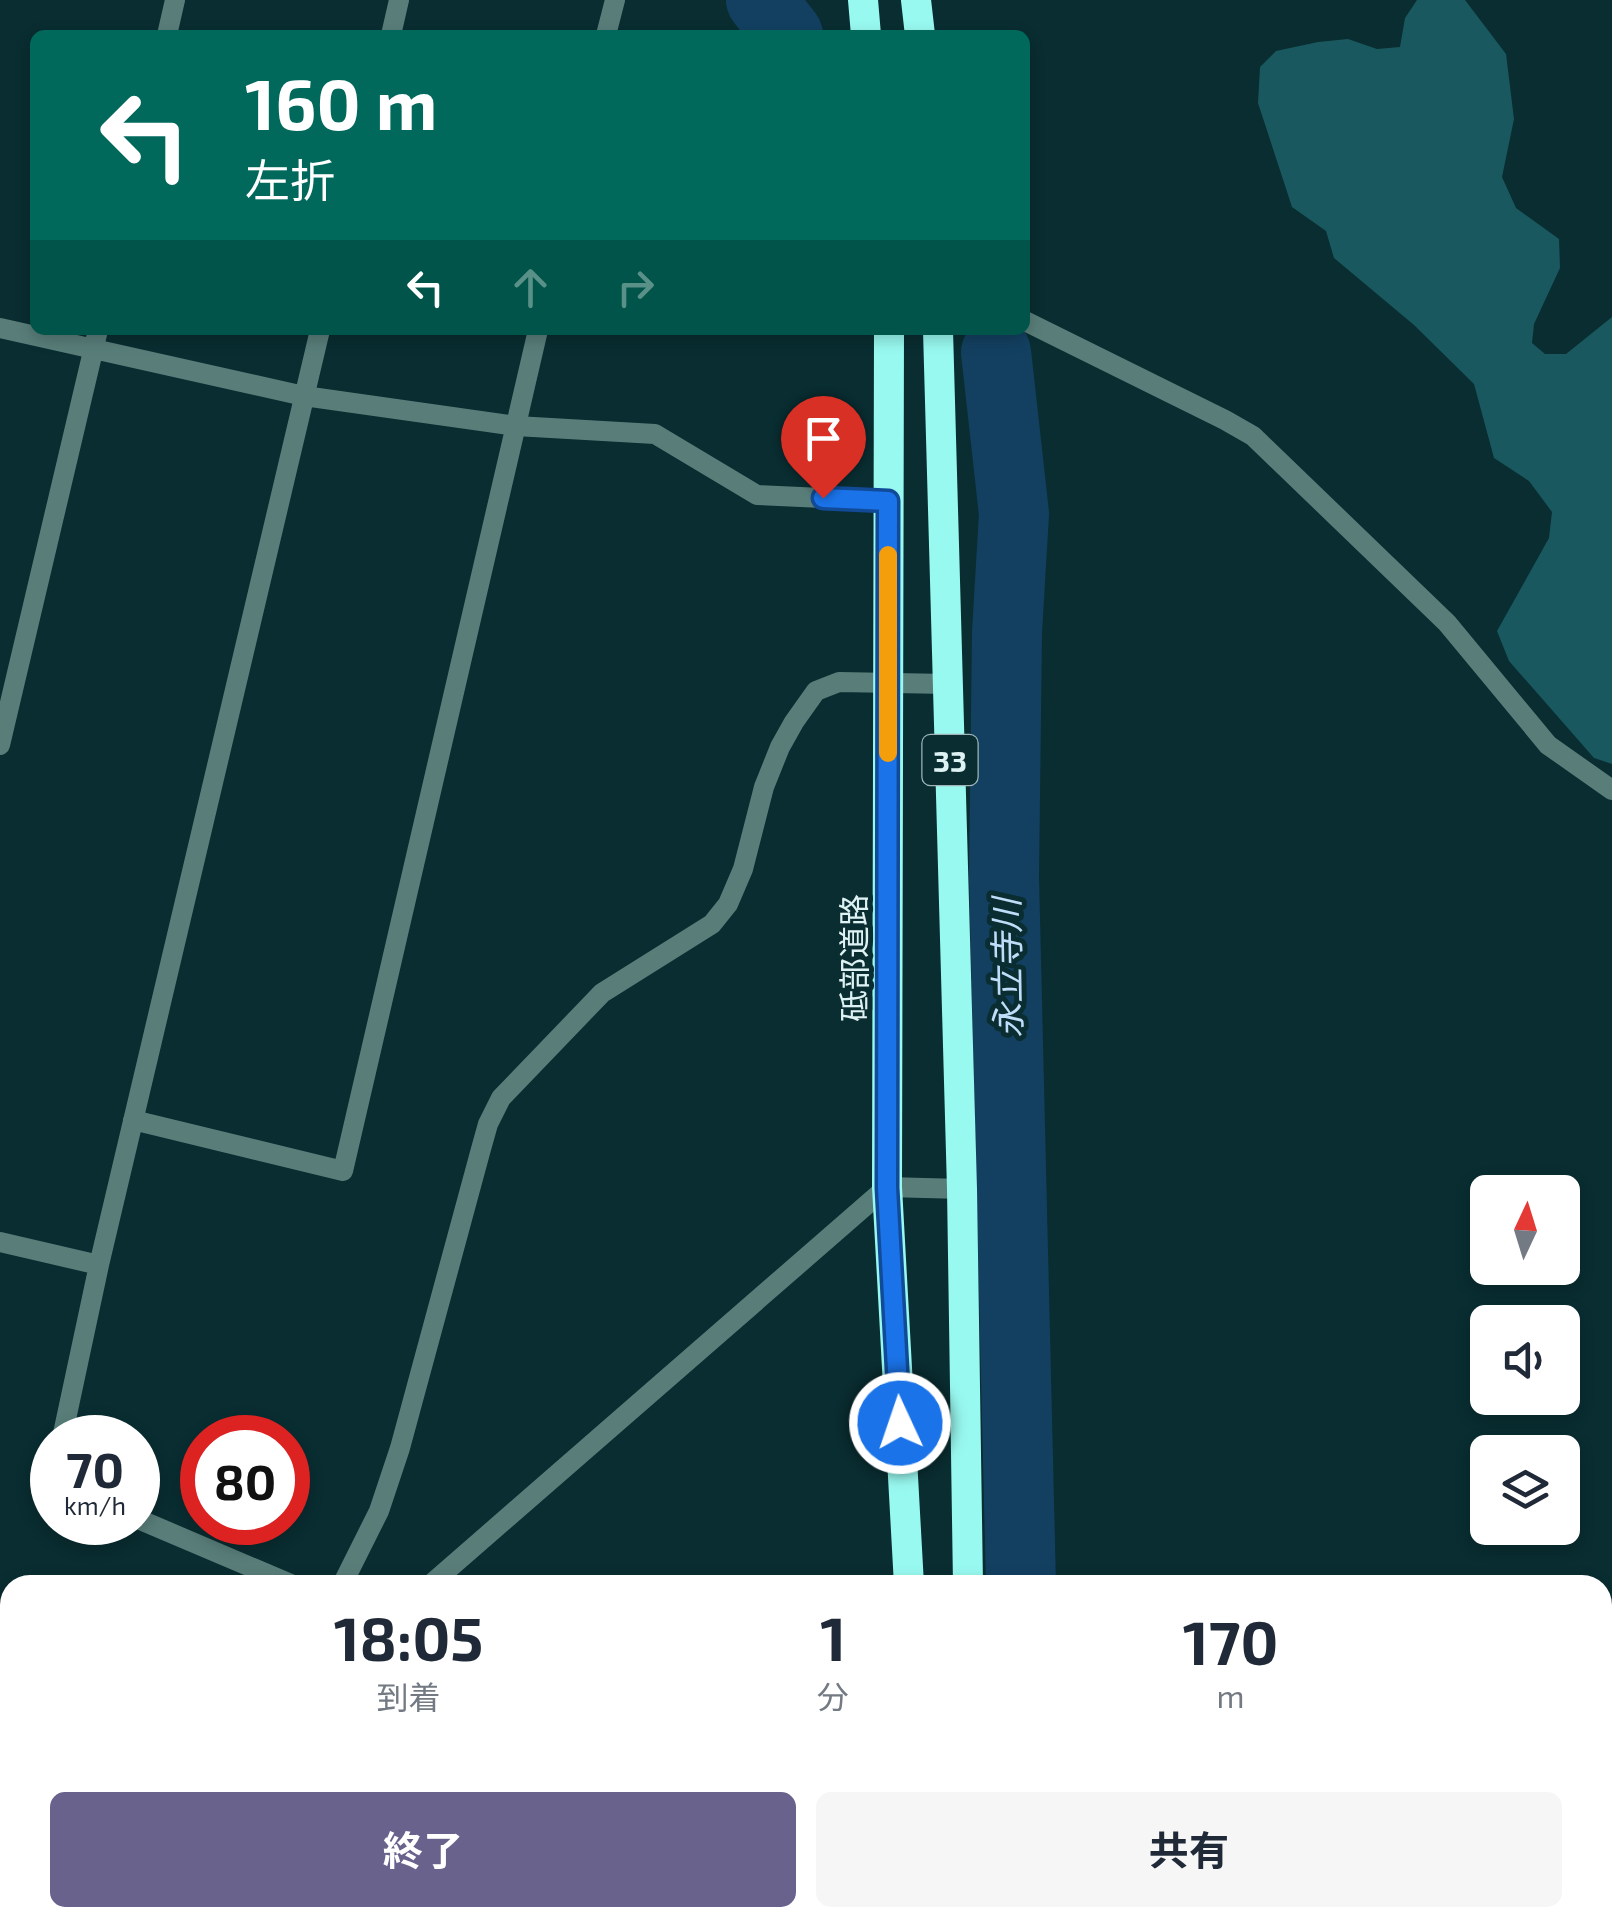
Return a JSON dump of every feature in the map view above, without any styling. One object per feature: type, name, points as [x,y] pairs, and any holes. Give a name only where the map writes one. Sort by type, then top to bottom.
[{"type":"highway","points":[[863,0],[866,30]]},
{"type":"highway","points":[[916,0],[919,30]]},
{"type":"highway","name":"砥部道路","points":[[890,335],[887,1188],[908,1575]]},
{"type":"highway","name":"33","points":[[938,335],[962,1190],[968,1575]]},
{"type":"street","points":[[168,30],[175,0]]},
{"type":"street","points":[[391,30],[399,0]]},
{"type":"street","points":[[607,30],[614,0]]},
{"type":"street","points":[[1030,323],[1253,436],[1447,622],[1548,745],[1612,790]]},
{"type":"street","points":[[0,328],[30,331]]},
{"type":"street","points":[[61,335],[96,339],[304,396],[516,426],[655,434],[757,494],[888,501]]},
{"type":"street","points":[[67,1415],[98,1265],[319,335]]},
{"type":"street","points":[[133,1120],[343,1171],[537,335]]},
{"type":"street","points":[[0,744],[96,339]]},
{"type":"street","points":[[347,1575],[380,1511],[488,1124],[501,1098],[602,993],[712,924],[728,904],[743,869],[764,786],[780,746],[816,692],[839,682],[948,684]]},
{"type":"street","points":[[442,1575],[887,1188],[962,1190]]},
{"type":"street","points":[[0,1242],[98,1265]]},
{"type":"street","points":[[160,1529],[270,1575]]},
{"type":"shaded area","points":[[1417,0],[1465,0],[1506,54],[1514,119],[1502,177],[1516,208],[1559,239],[1560,268],[1534,324],[1532,343],[1545,354],[1566,354],[1612,317],[1612,764],[1594,758],[1509,661],[1497,631],[1549,538],[1552,512],[1529,481],[1494,458],[1474,384],[1414,325],[1334,258],[1326,231],[1292,207],[1258,103],[1260,67],[1276,51],[1348,39],[1377,49],[1400,47],[1405,18]]},
{"type":"waterway","name":"永立寺川","points":[[761,0],[784,30]]},
{"type":"waterway","name":"永立寺川","points":[[996,352],[1014,514],[1007,632],[1004,877],[1021,1575]]},
{"type":"slow traffic","points":[[888,555],[888,753]]},
{"type":"route","points":[[823,498],[888,501],[887,1188],[900,1423]]}]
